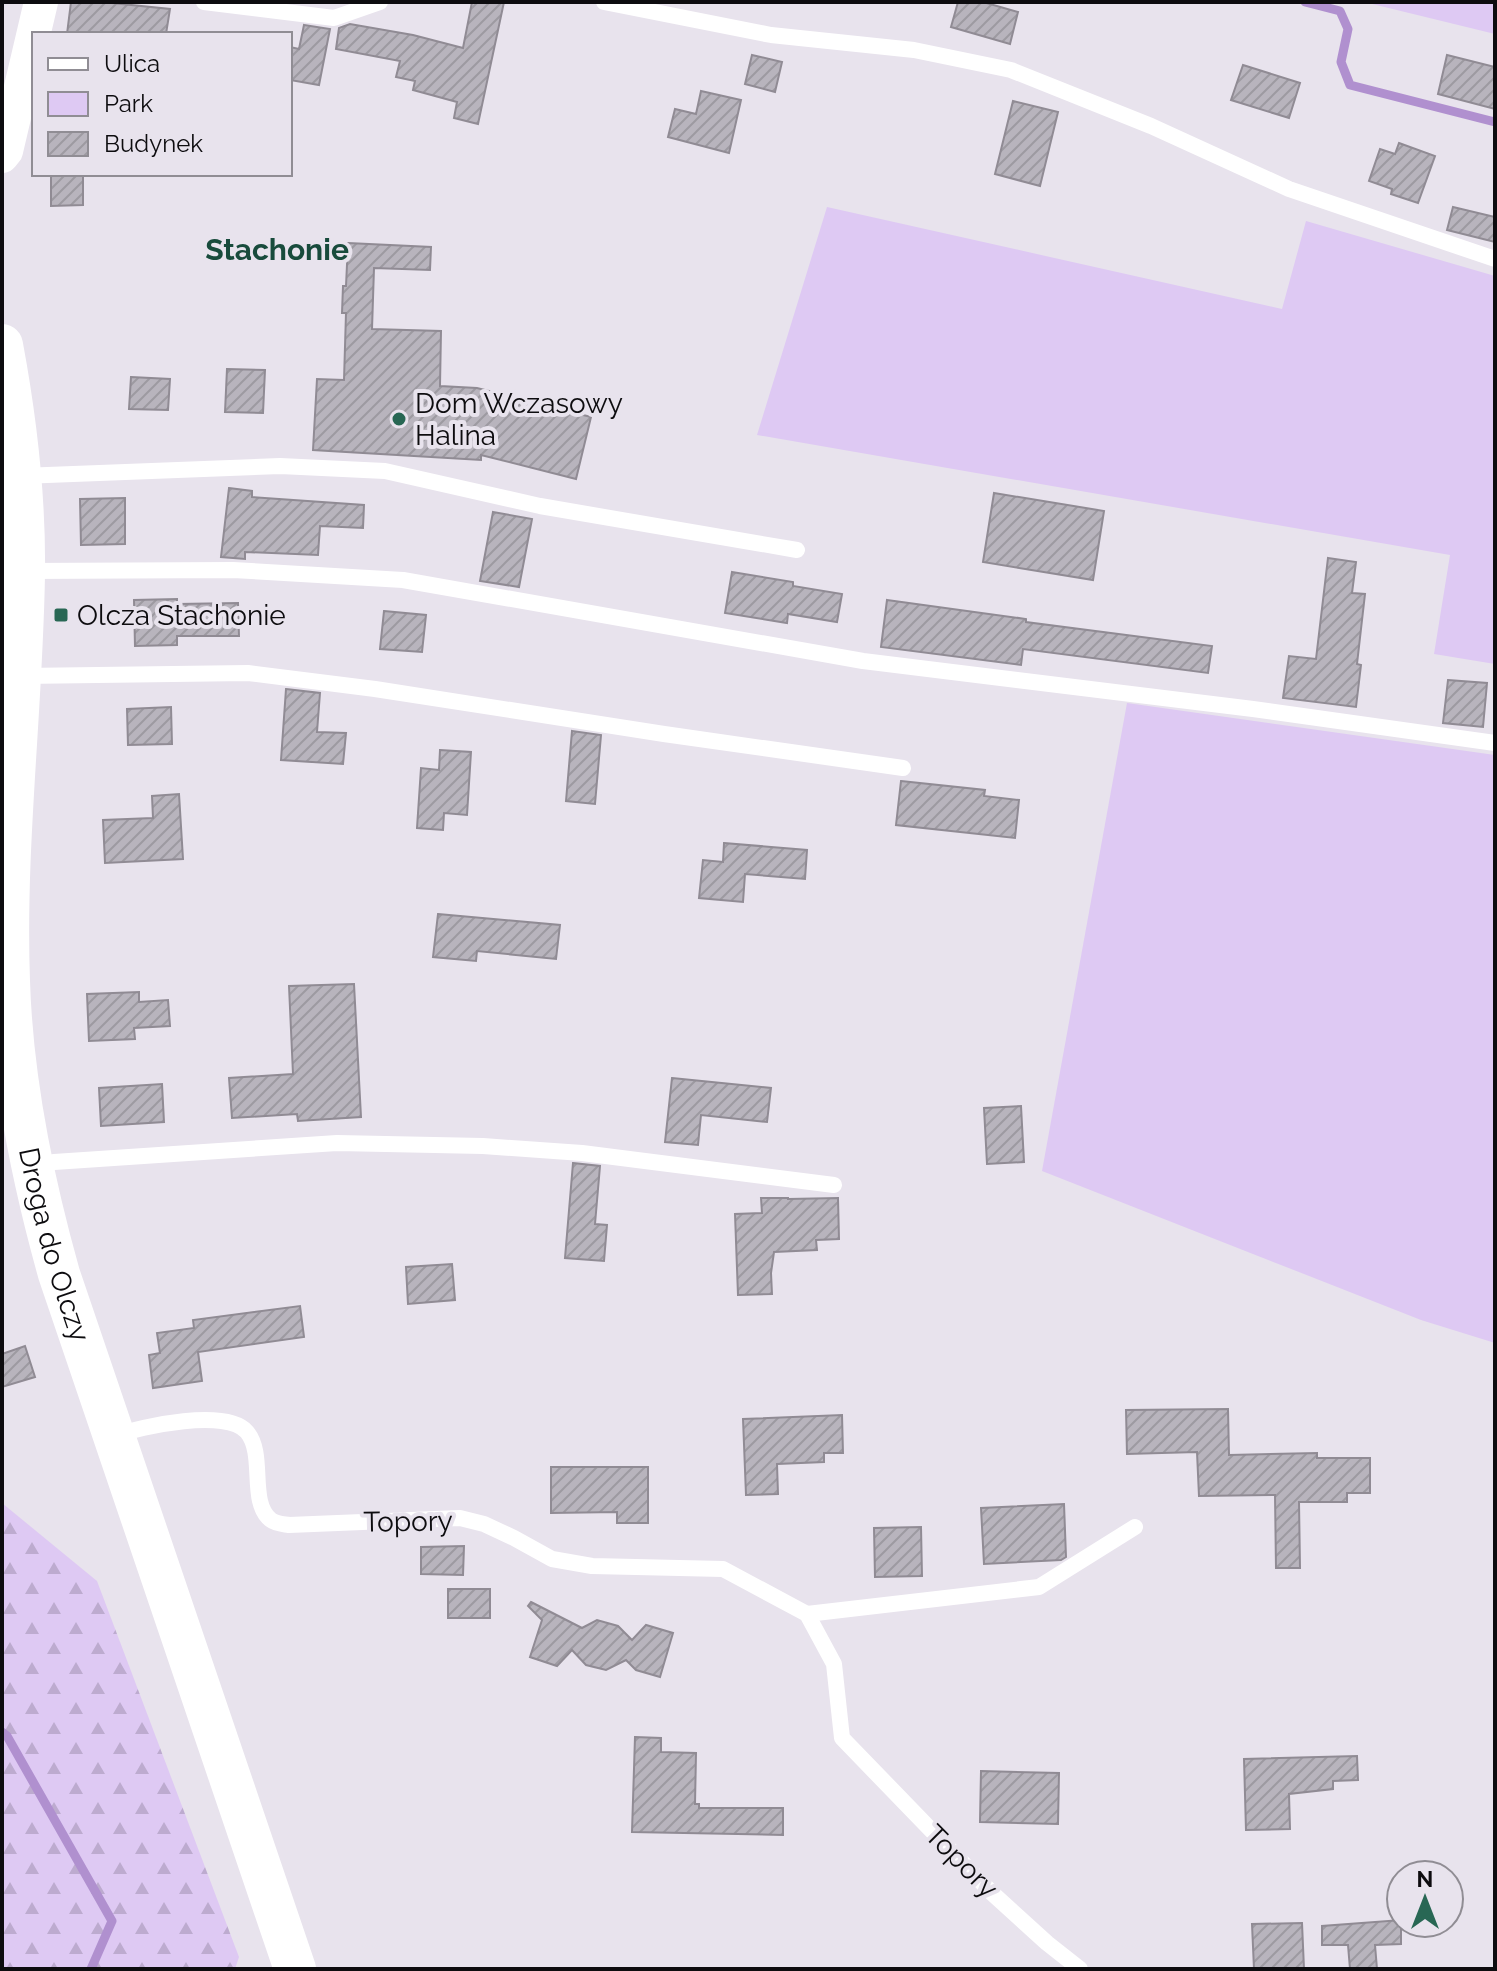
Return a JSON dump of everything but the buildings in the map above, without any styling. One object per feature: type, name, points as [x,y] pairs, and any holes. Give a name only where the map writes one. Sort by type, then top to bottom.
[{"type":"street","points":[[34,32],[41,2]]},
{"type":"street","points":[[2,156],[6,151],[32,40]]},
{"type":"street","name":"Droga do Olczy","points":[[2,345],[20,476],[24,571],[10,866],[9,980],[17,1072],[32,1169],[59,1274],[295,1969]]},
{"type":"lane","points":[[204,2],[334,18],[380,2]]},
{"type":"lane","points":[[604,2],[771,35],[914,50],[1011,70],[1151,126],[1289,189],[1495,259]]},
{"type":"lane","points":[[20,476],[280,466],[385,471],[540,506],[797,550]]},
{"type":"lane","points":[[24,571],[233,570],[403,580],[863,661],[1253,709],[1495,743]]},
{"type":"lane","points":[[20,676],[248,673],[903,768]]},
{"type":"lane","points":[[32,1169],[54,1162],[155,1154],[337,1143],[396,1144],[582,1153],[834,1185]]},
{"type":"lane","name":"Topory","points":[[113,1436],[131,1430],[189,1421],[218,1419],[236,1424],[247,1432],[253,1443],[260,1501],[273,1522],[289,1525],[460,1518],[484,1524],[552,1559],[592,1566],[723,1569],[807,1614],[834,1664],[842,1738],[992,1893],[1080,1969]]},
{"type":"lane","points":[[807,1614],[1039,1587],[1135,1527]]},
{"type":"green space","points":[[1364,2],[1495,2],[1495,34]]},
{"type":"green space","points":[[827,207],[1282,309],[1306,221],[1495,276],[1495,664],[1434,654],[1450,555],[757,435]]},
{"type":"green space","points":[[1127,703],[1495,755],[1495,1343],[1421,1320],[1042,1171]]},
{"type":"green space","points":[[2,1503],[97,1581],[239,1957],[235,1969],[2,1969]]},
{"type":"waterway","points":[[1305,2],[1340,11],[1348,29],[1341,62],[1350,85],[1495,122]]},
{"type":"waterway","points":[[2,1732],[112,1921],[91,1969]]},
{"type":"place","name":"Dom Wczasowy Halina","points":[[399,419]]},
{"type":"place","name":"Olcza Stachonie","points":[[61,615]]},
{"type":"district","name":"Stachonie","points":[[277,250]]}]
